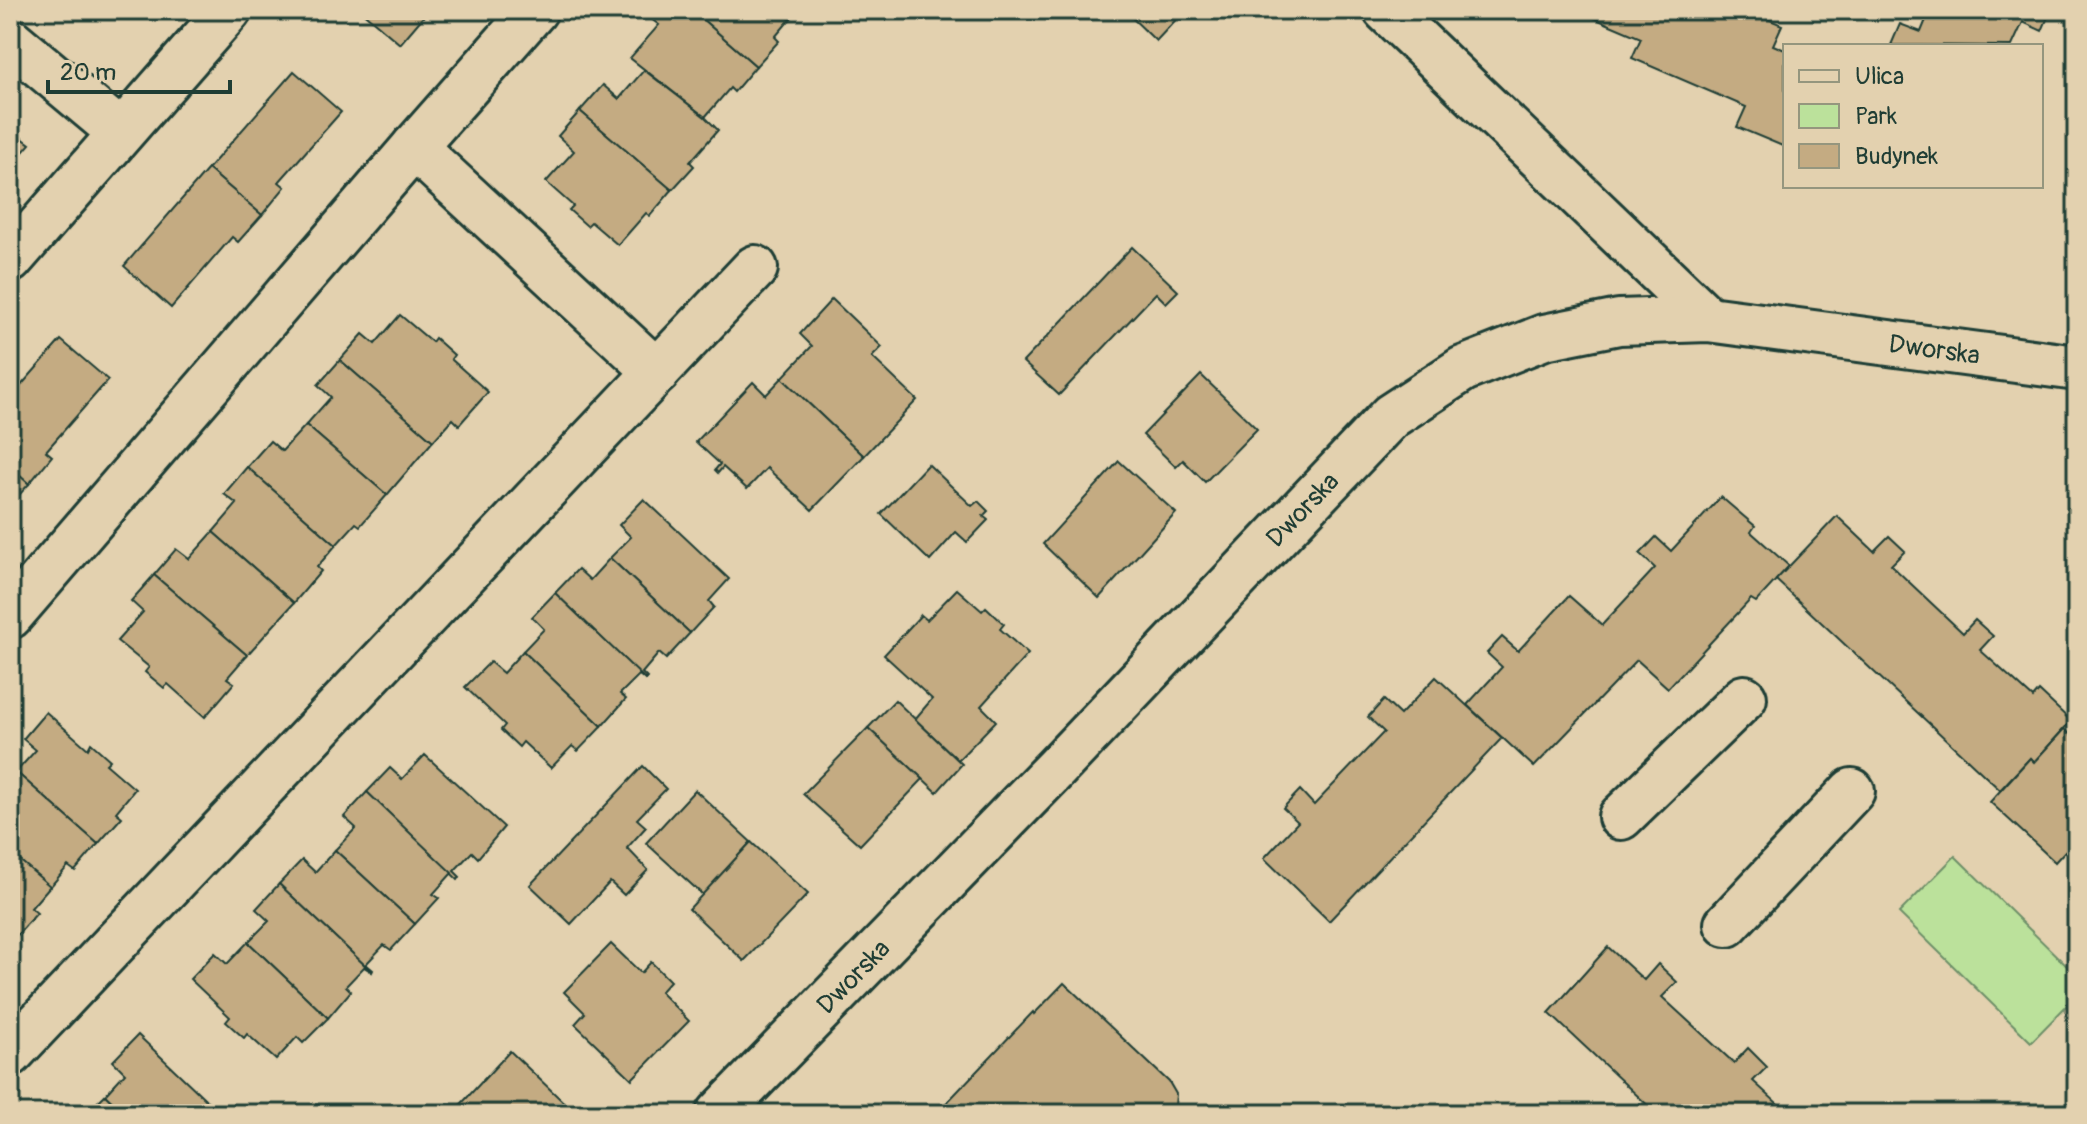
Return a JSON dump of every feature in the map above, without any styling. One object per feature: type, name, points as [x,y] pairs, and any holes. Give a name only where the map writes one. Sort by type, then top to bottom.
[{"type":"street","points":[[10,260],[229,10]]},
{"type":"street","points":[[10,616],[535,10]]},
{"type":"street","points":[[1386,10],[1708,319]]},
{"type":"street","points":[[10,40],[120,132]]},
{"type":"street","points":[[414,147],[657,372]]},
{"type":"street","points":[[10,1054],[755,268]]},
{"type":"street","name":"Dworska","points":[[719,1114],[1099,723],[1391,416],[1463,369],[1544,337],[1619,322],[1708,319],[2077,368]]},
{"type":"street","points":[[1621,817],[1744,698]]},
{"type":"street","points":[[1727,924],[1852,791]]},
{"type":"green space","points":[[1955,856],[2077,976],[2077,995],[2031,1042],[1899,913]]},
{"type":"building","points":[[360,10],[429,10],[400,44]]},
{"type":"building","points":[[692,10],[756,66],[734,92],[730,88],[705,117],[630,58],[659,25],[642,12]]},
{"type":"building","points":[[692,10],[798,10],[775,37],[779,41],[756,66]]},
{"type":"building","points":[[1124,10],[1185,10],[1156,41]]},
{"type":"building","points":[[1575,10],[1747,10],[1782,25],[1773,45],[1783,49],[1783,146],[1737,127],[1746,107],[1632,58],[1641,38]]},
{"type":"building","points":[[1930,10],[2051,10],[2042,31],[2023,22],[2013,44],[1891,44],[1900,24],[1921,32]]},
{"type":"building","points":[[644,70],[718,130],[690,162],[694,166],[672,190],[580,111],[603,85],[619,99]]},
{"type":"building","points":[[294,71],[341,112],[279,182],[285,187],[262,215],[208,169]]},
{"type":"building","points":[[580,111],[672,190],[650,216],[646,213],[618,245],[591,222],[587,226],[569,210],[573,206],[546,182],[574,151],[558,136]]},
{"type":"building","points":[[10,129],[30,144],[10,167]]},
{"type":"building","points":[[208,169],[262,215],[238,242],[232,237],[171,308],[124,266]]},
{"type":"building","points":[[1132,247],[1178,291],[1166,303],[1156,293],[1059,395],[1023,362]]},
{"type":"building","points":[[832,299],[882,347],[872,357],[917,400],[864,456],[782,378],[812,346],[800,334]]},
{"type":"building","points":[[400,315],[432,342],[435,338],[454,355],[451,359],[488,392],[459,425],[453,419],[433,441],[340,360],[363,334],[375,344]]},
{"type":"building","points":[[61,340],[108,380],[46,451],[52,456],[29,484],[10,467],[10,398]]},
{"type":"building","points":[[340,360],[433,441],[387,495],[306,425],[331,397],[318,385]]},
{"type":"building","points":[[1201,375],[1257,429],[1205,482],[1183,460],[1176,467],[1143,435]]},
{"type":"building","points":[[782,378],[864,456],[812,510],[767,468],[747,489],[723,467],[718,473],[715,470],[720,464],[696,442],[753,382],[766,395]]},
{"type":"building","points":[[306,425],[387,495],[360,526],[356,523],[336,545],[247,467],[270,441],[282,451]]},
{"type":"building","points":[[1119,461],[1176,513],[1099,598],[1043,544]]},
{"type":"building","points":[[928,464],[972,506],[978,501],[988,511],[983,516],[988,520],[967,542],[956,532],[930,561],[881,514]]},
{"type":"building","points":[[10,467],[29,484],[10,505]]},
{"type":"building","points":[[247,467],[336,545],[317,567],[321,571],[294,603],[213,532],[237,504],[224,494]]},
{"type":"building","points":[[1721,497],[1755,526],[1751,532],[1789,566],[1756,602],[1751,599],[1668,688],[1637,660],[1534,767],[1467,705],[1502,667],[1487,653],[1502,637],[1518,651],[1569,596],[1602,625],[1655,568],[1640,554],[1656,537],[1671,551]]},
{"type":"building","points":[[644,499],[729,579],[709,601],[714,607],[690,633],[610,558],[631,537],[619,525]]},
{"type":"building","points":[[1837,516],[1874,551],[1889,536],[1905,551],[1891,565],[1963,633],[1975,620],[1993,636],[1980,650],[2033,698],[2039,691],[2071,721],[2034,762],[2030,758],[2000,790],[1776,580]]},
{"type":"building","points":[[213,532],[294,603],[247,655],[154,575],[176,549],[189,559]]},
{"type":"building","points":[[610,558],[690,633],[666,659],[659,653],[642,673],[647,678],[645,680],[555,593],[578,569],[590,580]]},
{"type":"building","points":[[154,575],[247,655],[227,678],[234,683],[205,717],[168,684],[164,688],[145,672],[149,667],[117,641],[143,612],[131,601]]},
{"type":"building","points":[[957,589],[982,611],[986,607],[1004,624],[1000,629],[1028,654],[981,706],[996,721],[958,760],[915,719],[932,699],[884,655],[921,615],[927,620]]},
{"type":"building","points":[[555,593],[646,680],[639,675],[620,694],[626,699],[602,726],[523,651],[544,629],[532,617]]},
{"type":"building","points":[[523,651],[602,726],[578,751],[572,746],[551,768],[523,742],[519,747],[501,730],[505,725],[465,687],[490,662],[503,673]]},
{"type":"building","points":[[1436,677],[1502,738],[1329,921],[1264,858],[1298,822],[1283,808],[1300,790],[1314,805],[1384,732],[1368,717],[1384,700],[1400,715]]},
{"type":"building","points":[[895,700],[962,764],[937,792],[868,728]]},
{"type":"building","points":[[46,712],[88,749],[91,743],[110,760],[106,764],[135,789],[116,812],[122,817],[98,844],[16,772],[36,750],[23,739]]},
{"type":"building","points":[[868,728],[923,779],[860,845],[803,794]]},
{"type":"building","points":[[2064,729],[2077,740],[2077,862],[2065,851],[2055,862],[1990,802],[2030,758],[2034,762]]},
{"type":"building","points":[[425,755],[504,827],[478,858],[472,852],[454,871],[460,877],[458,880],[367,792],[390,768],[402,779]]},
{"type":"building","points":[[643,766],[666,789],[637,819],[646,827],[627,848],[648,870],[624,895],[610,882],[571,924],[530,885]]},
{"type":"building","points":[[16,772],[98,844],[75,871],[68,866],[50,887],[10,852],[10,779]]},
{"type":"building","points":[[695,790],[751,842],[703,895],[646,843]]},
{"type":"building","points":[[367,792],[452,873],[433,894],[439,898],[415,924],[335,850],[356,828],[344,817]]},
{"type":"building","points":[[751,842],[808,894],[744,961],[689,909]]},
{"type":"building","points":[[335,850],[415,924],[391,950],[384,945],[366,964],[372,972],[279,884],[302,860],[315,872]]},
{"type":"building","points":[[10,852],[50,886],[31,908],[37,913],[13,940],[10,937]]},
{"type":"building","points":[[279,884],[372,972],[364,967],[346,986],[351,991],[328,1018],[248,942],[269,921],[256,909]]},
{"type":"building","points":[[248,942],[328,1018],[303,1043],[297,1037],[276,1060],[247,1034],[244,1038],[226,1022],[230,1017],[190,979],[215,953],[227,964]]},
{"type":"building","points":[[611,944],[641,973],[651,962],[670,981],[660,992],[689,1021],[632,1079],[575,1024],[585,1013],[564,992]]},
{"type":"building","points":[[1608,947],[1644,980],[1658,964],[1677,982],[1662,997],[1734,1063],[1748,1048],[1767,1067],[1753,1081],[1789,1114],[1657,1114],[1549,1013]]},
{"type":"building","points":[[1064,983],[1169,1082],[1176,1094],[1175,1106],[1170,1114],[936,1114],[1033,1012]]},
{"type":"building","points":[[138,1035],[221,1114],[125,1114],[105,1095],[125,1073],[113,1061]]},
{"type":"building","points":[[510,1051],[576,1114],[452,1114]]},
{"type":"building","points":[[105,1095],[125,1114],[85,1114]]}]
